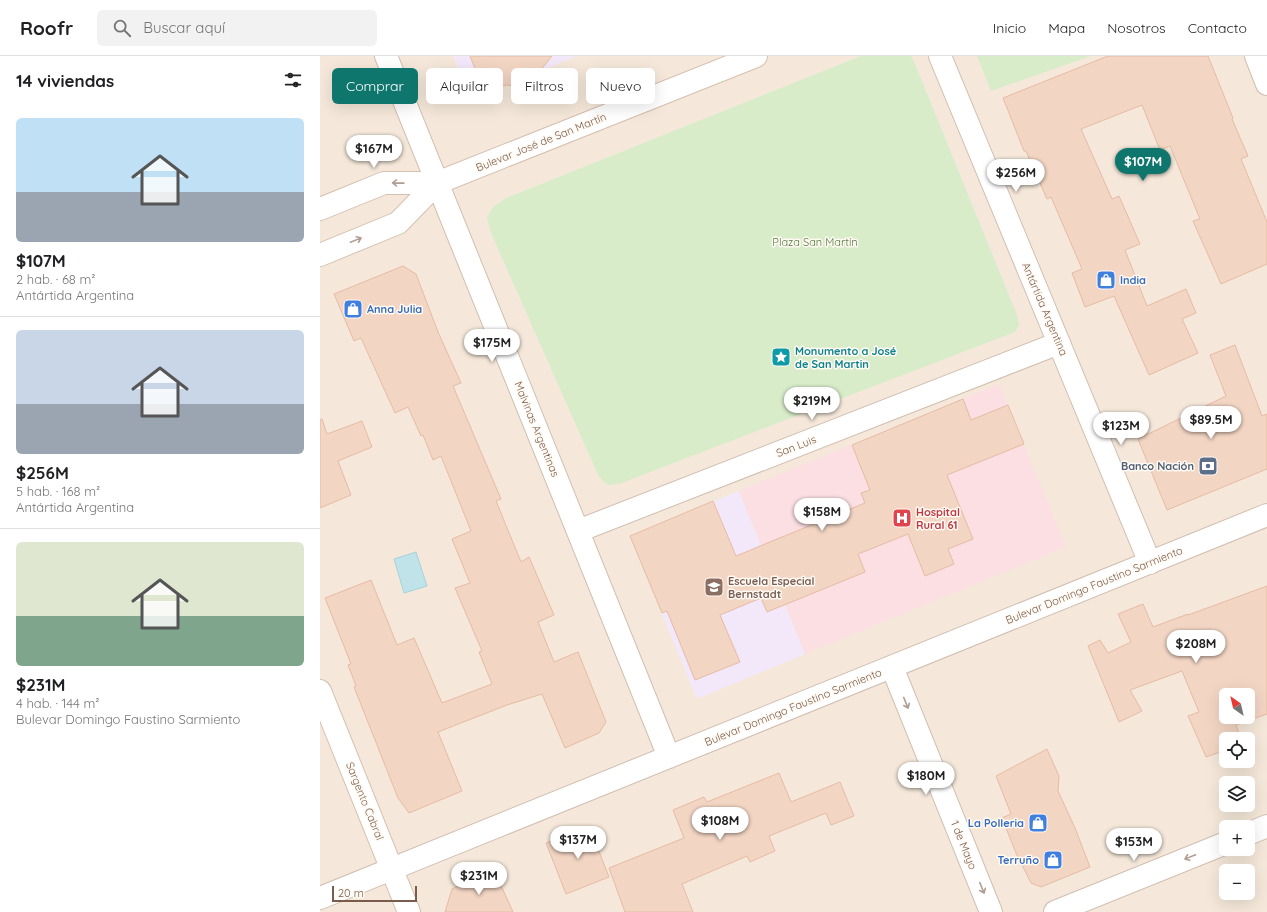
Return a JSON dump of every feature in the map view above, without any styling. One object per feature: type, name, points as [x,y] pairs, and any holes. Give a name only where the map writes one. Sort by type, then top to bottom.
[{"type":"street","name":"Malvinas Argentinas","points":[[386,56],[669,757]]},
{"type":"street","name":"Bulevar José de San Martín","points":[[320,209],[384,182],[437,183],[756,56]]},
{"type":"street","name":"Antártida Argentina","points":[[940,56],[1150,563]]},
{"type":"street","points":[[1256,56],[1267,84]]},
{"type":"street","name":"Bulevar José de San Martín","points":[[320,254],[398,223],[437,183]]},
{"type":"street","name":"San Luis","points":[[578,530],[1059,343]]},
{"type":"street","name":"Bulevar Domingo Faustino Sarmiento","points":[[320,898],[1267,515]]},
{"type":"street","name":"1 de Mayo","points":[[892,667],[991,912]]},
{"type":"street","name":"Sargento Cabral","points":[[320,691],[409,912]]},
{"type":"street","points":[[1255,831],[1267,826]]},
{"type":"street","points":[[1055,912],[1219,846]]},
{"type":"shaded area","points":[[320,56],[1267,56],[1267,912],[320,912]]},
{"type":"shaded area","points":[[453,56],[577,56],[547,68],[511,68],[511,83],[503,86],[503,68],[458,68]]},
{"type":"shaded area","name":"Hospital Rural 61","points":[[999,384],[1066,547],[805,654],[739,491]]},
{"type":"shaded area","name":"Escuela Especial Bernstadt","points":[[739,491],[805,654],[697,699],[630,536]]},
{"type":"green space","name":"Plaza San Martín","points":[[861,56],[911,56],[1017,315],[1019,325],[1015,332],[619,484],[608,485],[599,477],[491,233],[487,217],[493,207],[506,198]]},
{"type":"green space","points":[[977,56],[1091,56],[991,91]]},
{"type":"water","points":[[416,552],[427,586],[404,593],[394,559]]},
{"type":"building","points":[[470,56],[552,56],[542,68],[511,68],[511,86],[503,86],[503,68],[475,68]]},
{"type":"building","points":[[1108,56],[1208,56],[1248,156],[1241,159],[1267,222],[1267,264],[1221,284],[1193,221],[1200,219],[1170,146],[1160,150],[1142,105],[1081,129],[1112,199],[1119,196],[1140,244],[1125,250],[1147,306],[1186,289],[1196,313],[1182,319],[1198,353],[1149,375],[1114,296],[1085,307],[1072,273],[1082,269],[1051,197],[1047,199],[1026,151],[1024,151],[1003,98]]},
{"type":"building","points":[[403,266],[416,274],[438,332],[461,383],[453,386],[501,499],[496,501],[521,562],[529,557],[554,615],[538,622],[554,662],[578,652],[606,722],[599,733],[565,748],[542,694],[507,705],[438,732],[462,791],[409,813],[398,798],[354,687],[356,686],[348,665],[351,664],[325,598],[371,580],[397,645],[414,638],[442,703],[492,684],[479,652],[482,651],[455,588],[470,583],[452,539],[471,531],[441,456],[433,460],[423,435],[421,436],[408,407],[395,413],[361,338],[354,341],[334,294]]},
{"type":"building","points":[[1235,345],[1262,416],[1267,414],[1267,469],[1167,510],[1138,439],[1226,396],[1210,355]]},
{"type":"building","points":[[963,399],[971,420],[1008,405],[1024,444],[947,475],[973,539],[948,549],[954,564],[925,576],[908,534],[858,554],[865,572],[767,612],[761,598],[720,615],[740,662],[695,680],[667,611],[662,613],[630,536],[713,501],[736,556],[865,503],[861,493],[870,490],[852,445]]},
{"type":"building","points":[[322,419],[327,434],[362,421],[372,447],[338,461],[351,495],[320,508],[320,420]]},
{"type":"building","points":[[1267,586],[1267,714],[1255,718],[1255,688],[1219,688],[1219,724],[1239,724],[1236,725],[1238,732],[1219,732],[1219,752],[1206,757],[1188,716],[1199,712],[1182,671],[1130,690],[1142,711],[1119,722],[1088,646],[1100,640],[1108,653],[1131,642],[1118,614],[1143,604],[1153,627]]},
{"type":"building","points":[[1047,749],[1059,776],[1058,791],[1075,828],[1090,867],[1041,887],[1031,883],[1016,853],[1002,818],[1011,814],[996,776]]},
{"type":"building","points":[[779,773],[791,802],[840,782],[854,816],[831,825],[826,813],[769,836],[775,851],[750,862],[747,856],[682,884],[693,912],[625,912],[609,868],[684,838],[673,810],[704,797],[707,802]]},
{"type":"building","points":[[589,826],[609,877],[566,894],[546,843]]},
{"type":"building","points":[[494,870],[513,912],[445,912],[452,889]]},
{"type":"place","name":"India","points":[[1106,280]]},
{"type":"place","name":"Anna Julia","points":[[353,309]]},
{"type":"place","name":"Monumento a José de San Martin","points":[[781,357]]},
{"type":"place","name":"Banco Nación","points":[[1208,466]]},
{"type":"place","name":"Hospital Rural 61","points":[[902,518]]},
{"type":"place","name":"Escuela Especial Bernstadt","points":[[714,587]]},
{"type":"place","name":"La Polleria","points":[[1038,823]]},
{"type":"place","name":"Terruño","points":[[1053,860]]}]
